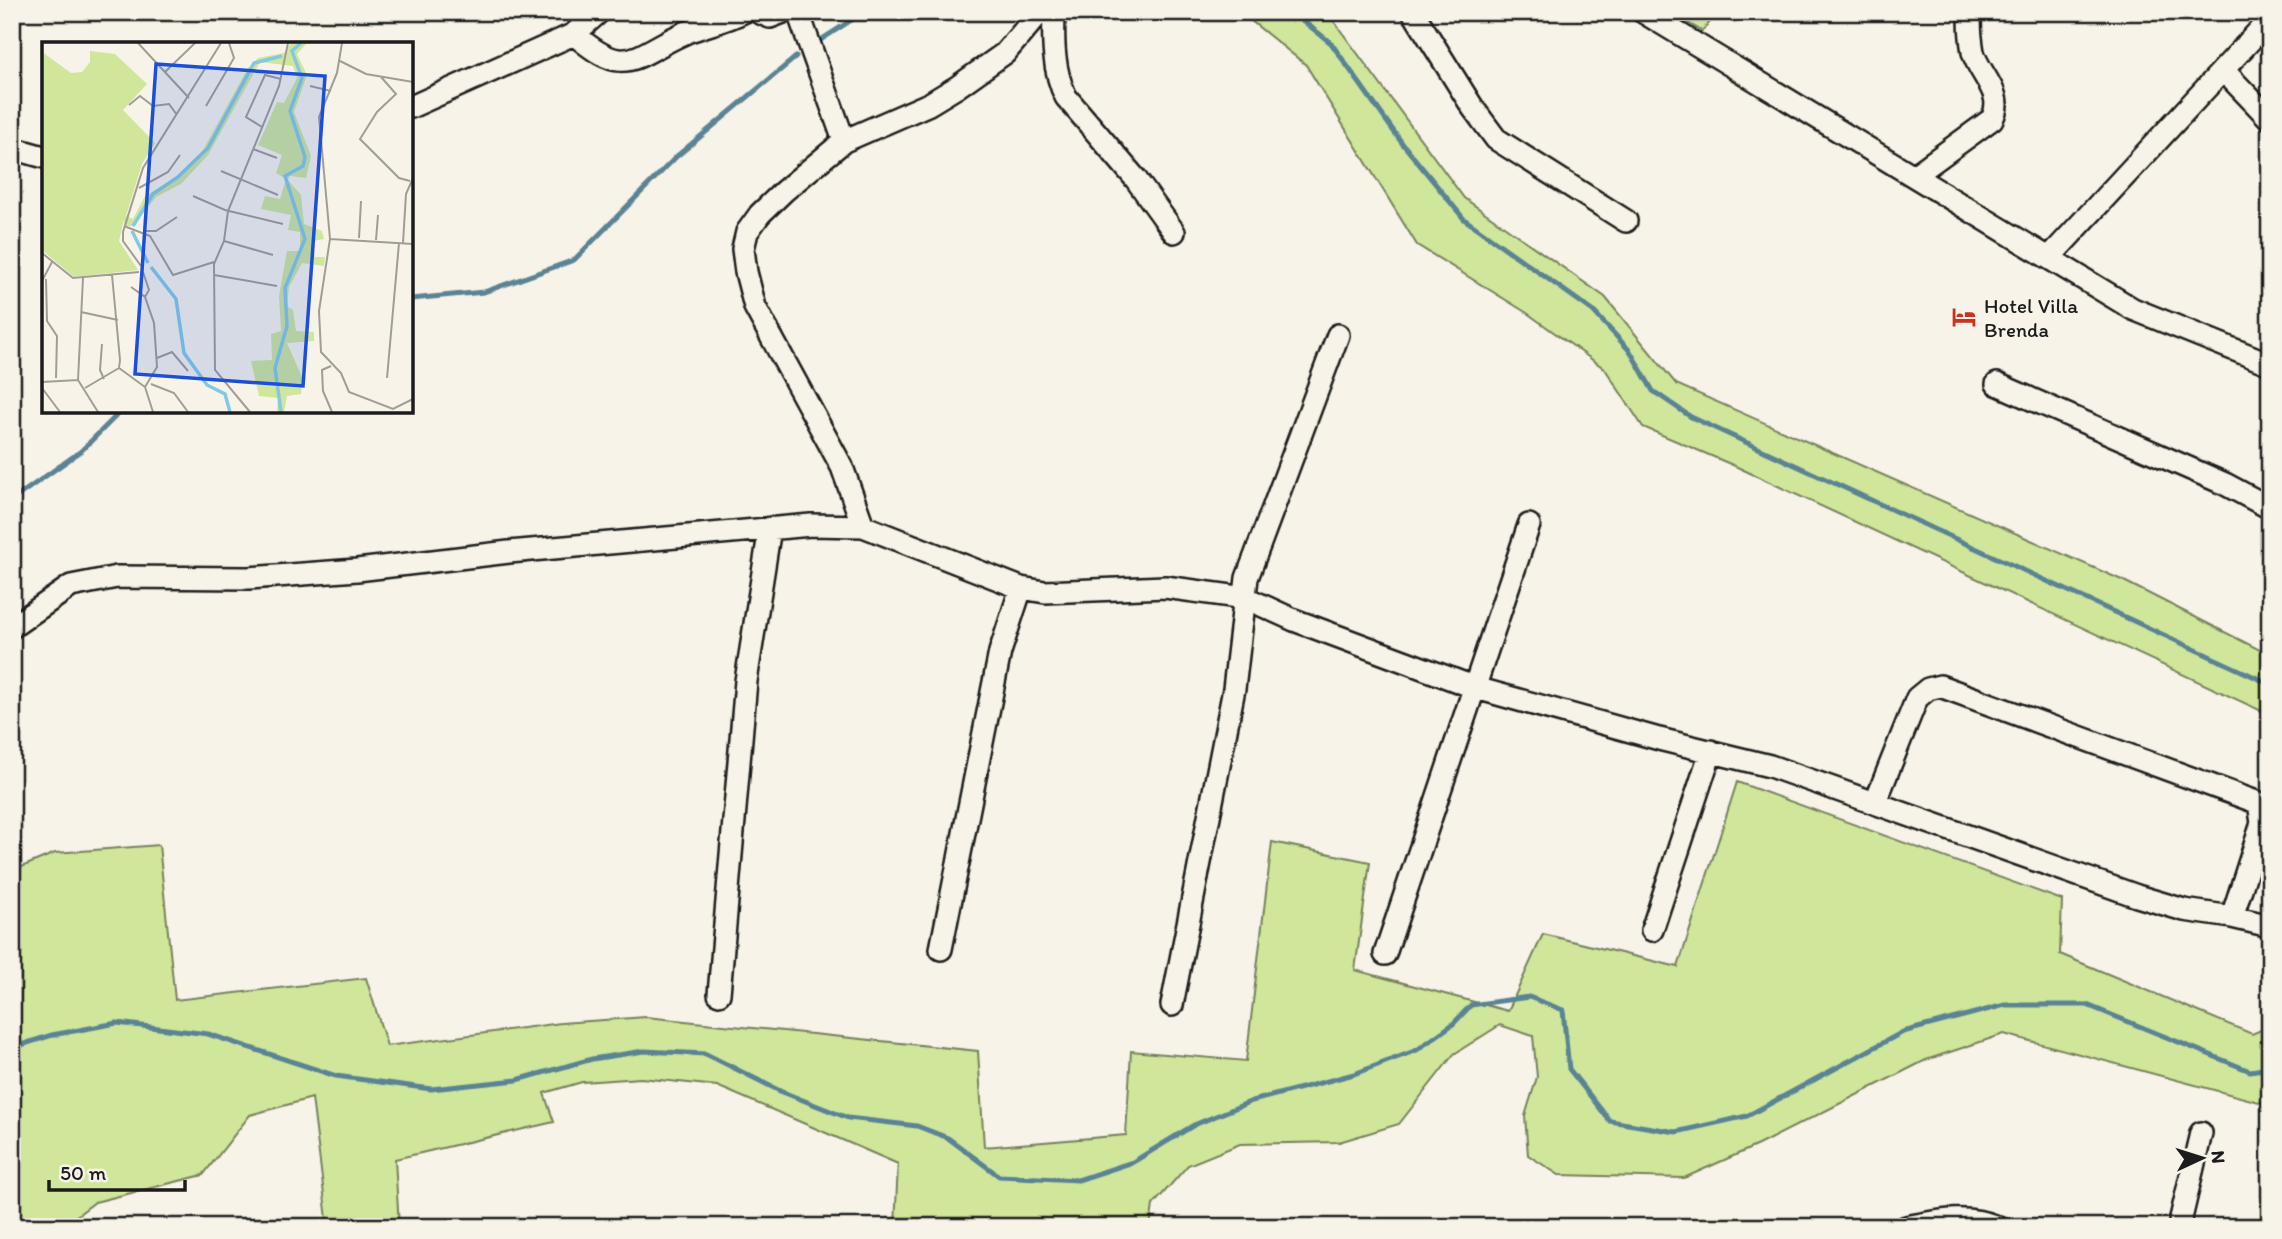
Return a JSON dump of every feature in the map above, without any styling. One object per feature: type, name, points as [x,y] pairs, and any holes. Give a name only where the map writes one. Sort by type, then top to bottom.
[{"type":"street","points":[[413,106],[574,34],[599,12]]},
{"type":"street","points":[[574,34],[597,54],[628,62],[687,32],[743,12]]},
{"type":"street","points":[[758,12],[770,17],[783,12]]},
{"type":"street","points":[[798,12],[844,141]]},
{"type":"street","points":[[863,526],[842,467],[755,307],[749,290],[743,249],[747,232],[760,214],[804,172],[844,141],[929,104],[957,87],[1005,53],[1040,12]]},
{"type":"street","points":[[1054,12],[1055,55],[1060,84],[1066,97],[1135,178],[1174,232]]},
{"type":"street","points":[[1413,12],[1473,108],[1496,139],[1626,220]]},
{"type":"street","points":[[1643,12],[1916,175],[2133,309],[2270,364]]},
{"type":"street","points":[[1916,175],[1992,119],[1997,111],[1996,98],[1974,53],[1971,12]]},
{"type":"street","points":[[2049,258],[2270,19]]},
{"type":"street","points":[[2224,71],[2270,119]]},
{"type":"street","points":[[12,148],[42,156]]},
{"type":"street","points":[[1172,1005],[1234,689],[1247,578],[1259,539],[1338,335]]},
{"type":"street","points":[[1997,384],[2225,484],[2270,508]]},
{"type":"street","points":[[1385,954],[1529,525]]},
{"type":"street","points":[[12,627],[71,586],[117,577],[249,578],[357,570],[509,552],[770,527],[863,526],[1021,588],[1045,592],[1165,587],[1246,598],[1304,624],[1476,688],[1770,766],[2137,896],[2184,910],[2232,916],[2270,926]]},
{"type":"street","points":[[719,994],[746,681],[770,527]]},
{"type":"street","points":[[941,949],[997,665],[1021,588]]},
{"type":"street","points":[[1875,803],[1917,698],[1928,689],[1940,686],[2259,803],[2262,823],[2232,916]]},
{"type":"street","points":[[1652,930],[1711,751]]},
{"type":"street","points":[[2179,1227],[2201,1133]]},
{"type":"street","points":[[1906,1227],[1950,1219],[1976,1219],[1997,1227]]},
{"type":"green space","points":[[1240,12],[1327,12],[1464,198],[1605,297],[1676,384],[2124,581],[2270,655],[2270,715],[1735,466],[1643,427],[1605,369],[1527,313],[1417,245],[1306,65]]},
{"type":"green space","points":[[1669,12],[1719,12],[1702,31]]},
{"type":"green space","points":[[1737,782],[2062,900],[2060,954],[2252,1034],[2270,1026],[2270,1105],[2004,1034],[1926,1060],[1758,1145],[1684,1178],[1559,1175],[1528,1155],[1525,1116],[1537,1077],[1533,1036],[1500,1025],[1454,1054],[1399,1124],[1339,1142],[1240,1144],[1188,1165],[1153,1205],[1150,1227],[895,1227],[898,1164],[717,1086],[641,1078],[582,1082],[544,1093],[554,1122],[395,1159],[399,1227],[328,1227],[312,1098],[250,1115],[203,1175],[95,1202],[62,1227],[34,1227],[12,1218],[12,871],[55,853],[159,845],[175,1000],[366,978],[387,1046],[561,1023],[646,1017],[978,1051],[984,1147],[1126,1135],[1131,1051],[1246,1061],[1272,842],[1370,862],[1355,970],[1508,1011],[1543,934],[1678,967]]},
{"type":"waterway","points":[[816,43],[864,12]]},
{"type":"waterway","points":[[1292,12],[1331,43],[1402,143],[1464,219],[1593,311],[1630,351],[1653,391],[1691,417],[2270,684]]},
{"type":"waterway","points":[[413,299],[484,292],[574,260],[677,156],[796,57]]},
{"type":"waterway","points":[[12,500],[81,451],[119,413]]},
{"type":"waterway","points":[[12,1048],[52,1035],[117,1023],[208,1034],[336,1076],[431,1089],[517,1080],[592,1059],[644,1051],[706,1054],[780,1091],[848,1118],[917,1126],[948,1138],[999,1176],[1078,1180],[1133,1162],[1194,1125],[1252,1101],[1354,1074],[1417,1050],[1453,1024],[1471,1005],[1529,997],[1563,1010],[1569,1069],[1610,1121],[1676,1132],[1747,1116],[1903,1032],[2005,1005],[2087,1005],[2250,1071],[2270,1068]]},
{"type":"place","name":"Hotel Villa Brenda","points":[[1964,317]]}]
